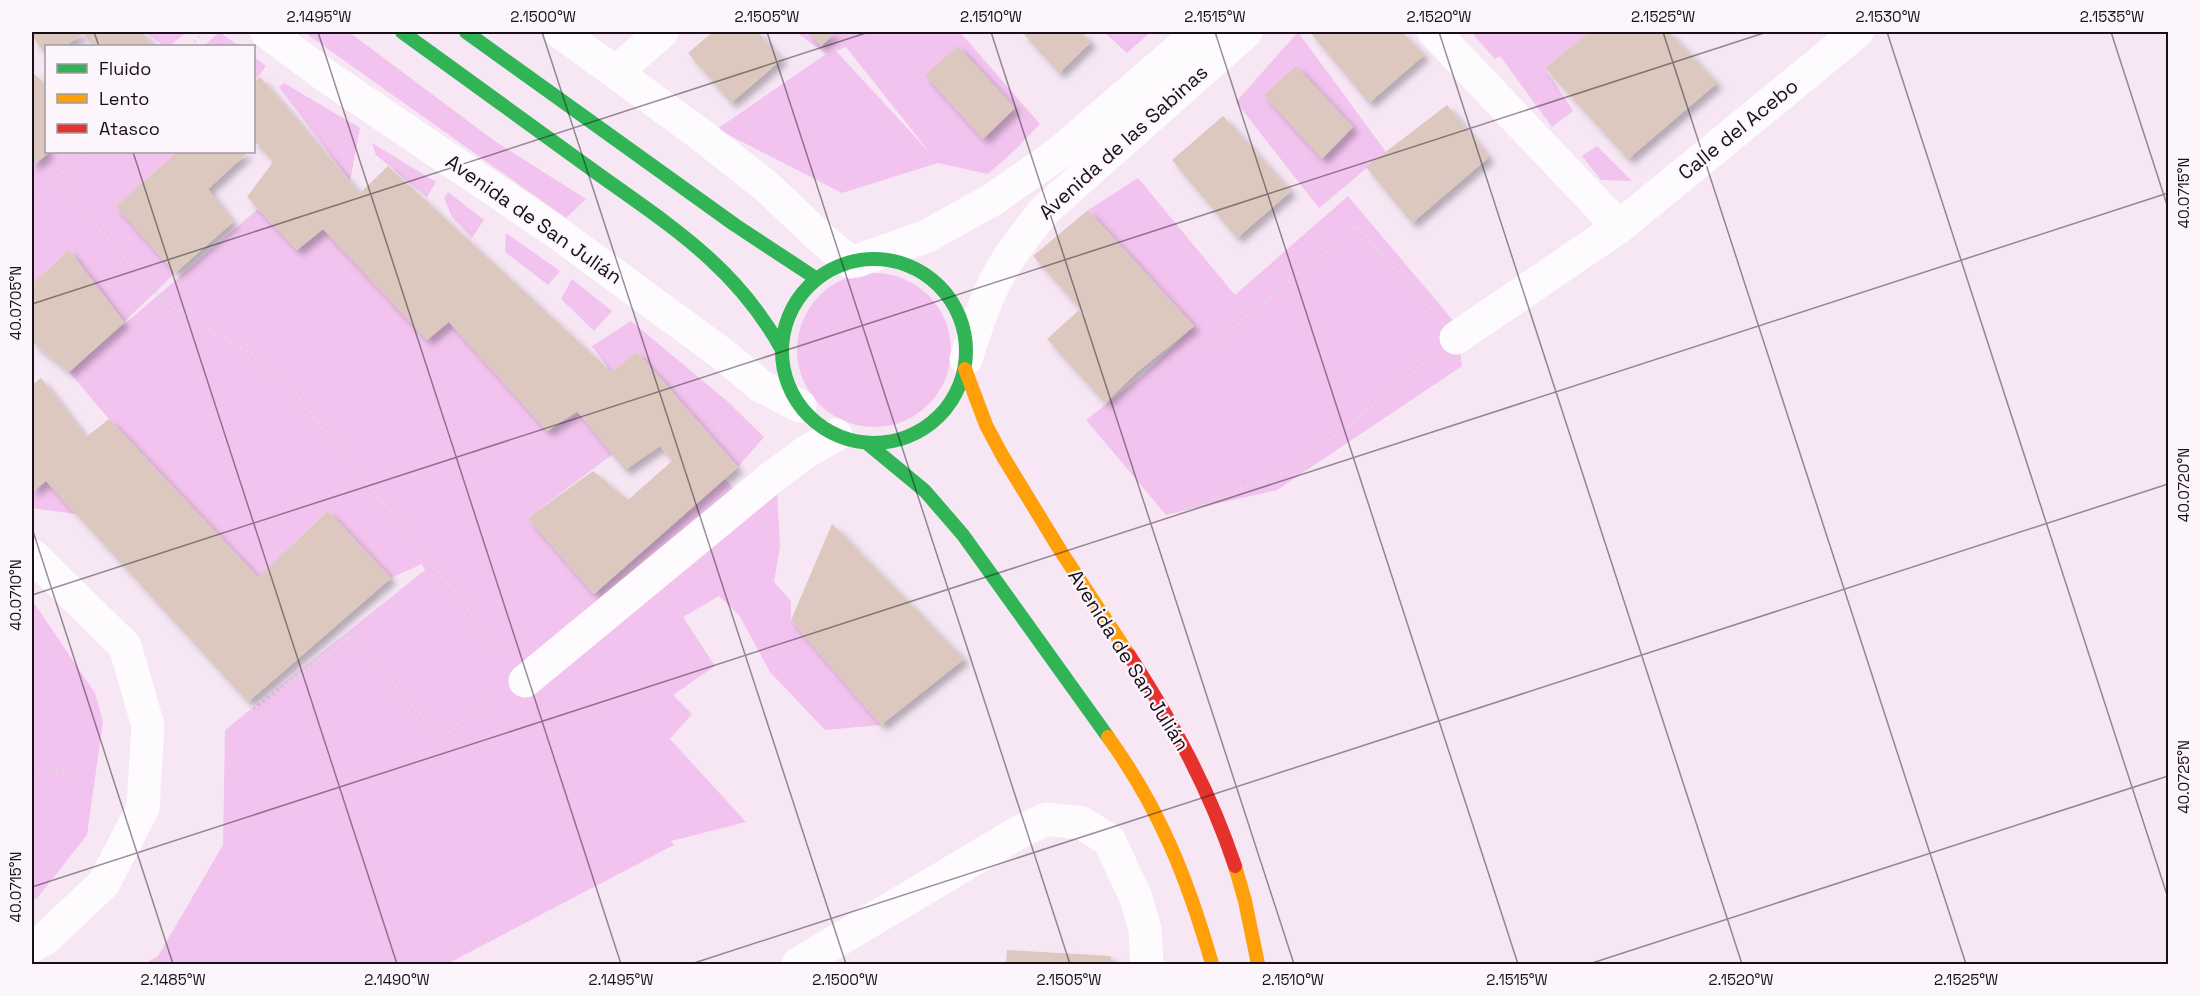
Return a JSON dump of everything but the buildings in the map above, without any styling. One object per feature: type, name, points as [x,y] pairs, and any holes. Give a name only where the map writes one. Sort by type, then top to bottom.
[{"type":"main road","points":[[402,32],[696,245],[750,300],[781,348]]},
{"type":"main road","points":[[466,32],[735,225],[817,279]]},
{"type":"main road","points":[[877,259],[916,268],[933,279],[952,302],[961,320],[966,340],[966,364],[952,400],[939,417],[900,440],[867,443],[851,441],[836,435],[816,423],[800,406],[787,383],[781,348],[784,330],[798,298],[817,279],[832,269],[853,262],[877,259]]},
{"type":"main road","name":"Avenida de San Julián","points":[[966,364],[990,433],[1037,515],[1171,723],[1194,765],[1219,822],[1241,887],[1258,964]]},
{"type":"main road","points":[[867,443],[925,491],[963,536],[1121,755],[1149,800],[1172,846],[1198,915],[1212,964]]},
{"type":"street","name":"Avenida de San Julián","points":[[267,32],[327,76],[552,229],[721,353],[761,386],[800,406]]},
{"type":"street","points":[[560,32],[766,186],[822,239],[853,262]]},
{"type":"street","points":[[616,72],[662,32]]},
{"type":"street","name":"Avenida de las Sabinas","points":[[853,262],[927,236],[992,200],[1059,153],[1199,32]]},
{"type":"street","name":"Avenida de las Sabinas","points":[[966,364],[987,300],[998,276],[1020,241],[1045,210],[1246,32]]},
{"type":"street","points":[[1434,32],[1619,226]]},
{"type":"street","name":"Calle del Acebo","points":[[1456,338],[1619,226],[1857,32]]},
{"type":"street","points":[[522,677],[771,478],[806,452],[836,435]]},
{"type":"street","points":[[32,555],[125,646],[148,726],[143,808],[104,883],[38,942]]},
{"type":"street","points":[[798,964],[1016,834],[1046,819],[1082,823],[1109,840],[1136,898],[1144,929],[1147,964]]},
{"type":"path","points":[[191,45],[205,32]]},
{"type":"path","points":[[32,202],[83,153]]},
{"type":"path","points":[[56,180],[163,301],[250,353],[286,382],[522,677],[441,738],[351,636],[246,714]]},
{"type":"path","points":[[1179,512],[1295,468],[1456,338],[1357,226],[1205,351]]},
{"type":"path","points":[[32,772],[77,771]]},
{"type":"shaded area","points":[[145,32],[187,32],[171,45],[163,45]]},
{"type":"shaded area","points":[[219,32],[238,45],[205,45]]},
{"type":"shaded area","points":[[304,32],[349,32],[496,142],[586,199],[566,218]]},
{"type":"shaded area","points":[[796,32],[960,32],[1040,124],[988,174],[938,163],[842,193],[717,129],[826,54]],"holes":[[[846,47],[931,154],[836,51]]]},
{"type":"shaded area","points":[[1104,32],[1151,32],[1127,53]]},
{"type":"shaded area","points":[[1298,32],[1386,152],[1319,208],[1236,102]]},
{"type":"shaded area","points":[[1471,32],[1589,32],[1545,68],[1573,111],[1552,127],[1500,56],[1495,59]]},
{"type":"shaded area","points":[[255,58],[266,66],[255,81]]},
{"type":"shaded area","points":[[284,83],[360,128],[350,181],[279,87]]},
{"type":"shaded area","points":[[372,143],[436,182],[427,197],[376,155]]},
{"type":"shaded area","points":[[1597,146],[1632,181],[1601,180],[1582,156]]},
{"type":"shaded area","points":[[49,153],[176,153],[116,206],[175,273],[124,322],[69,250],[32,284],[32,166]]},
{"type":"shaded area","points":[[1138,178],[1235,295],[1348,196],[1456,324],[1462,366],[1277,490],[1166,515],[1086,420],[1142,376],[1194,326],[1088,210]]},
{"type":"shaded area","points":[[448,192],[484,220],[472,238],[452,217],[444,198]]},
{"type":"shaded area","points":[[258,209],[297,250],[323,229],[449,322],[547,431],[579,413],[613,454],[528,518],[594,594],[725,479],[748,505],[777,490],[780,547],[774,582],[791,601],[791,620],[881,725],[825,730],[770,672],[739,615],[719,596],[683,617],[715,666],[673,695],[692,714],[670,739],[746,822],[671,841],[674,845],[447,964],[144,964],[158,956],[223,845],[225,730],[425,570],[422,564],[391,578],[328,511],[258,577],[109,419],[69,372]]},
{"type":"shaded area","points":[[506,233],[560,271],[548,285],[505,252]]},
{"type":"shaded area","points":[[874,273],[889,274],[903,279],[917,286],[928,296],[938,307],[945,321],[950,335],[950,365],[945,379],[938,393],[928,404],[917,414],[903,421],[889,426],[874,427],[859,426],[845,421],[831,414],[820,404],[810,393],[803,379],[798,365],[797,350],[798,335],[803,321],[810,307],[820,296],[831,286],[845,279],[859,274]]},
{"type":"shaded area","points":[[572,279],[612,311],[594,331],[561,299]]},
{"type":"shaded area","points":[[631,321],[726,400],[764,437],[738,467],[637,352],[611,372],[592,346]]},
{"type":"shaded area","points":[[46,481],[76,514],[32,508],[32,492]]},
{"type":"shaded area","points":[[32,600],[95,693],[103,721],[87,835],[32,902]]},
{"type":"traffic: fast","points":[[402,32],[695,246],[741,291],[781,348]]},
{"type":"traffic: fast","points":[[466,32],[735,225],[817,279]]},
{"type":"traffic: fast","points":[[874,259],[892,260],[909,266],[925,274],[939,286],[951,300],[959,316],[965,333],[966,351],[965,369],[959,386],[951,402],[939,416],[925,428],[909,436],[892,442],[874,443],[856,442],[839,436],[823,428],[809,416],[797,402],[789,386],[783,369],[782,351],[783,333],[789,316],[797,300],[809,286],[823,274],[839,266],[856,260],[874,259]]},
{"type":"traffic: fast","points":[[867,443],[925,491],[963,535],[1108,737]]},
{"type":"traffic: slow","points":[[965,369],[986,425],[1002,455],[1060,550],[1129,655]]},
{"type":"traffic: slow","points":[[1108,737],[1143,791],[1170,846],[1193,903],[1212,964]]},
{"type":"traffic: slow","points":[[1235,866],[1258,964]]},
{"type":"traffic: jam","points":[[1129,655],[1189,757],[1214,810],[1235,866]]}]
